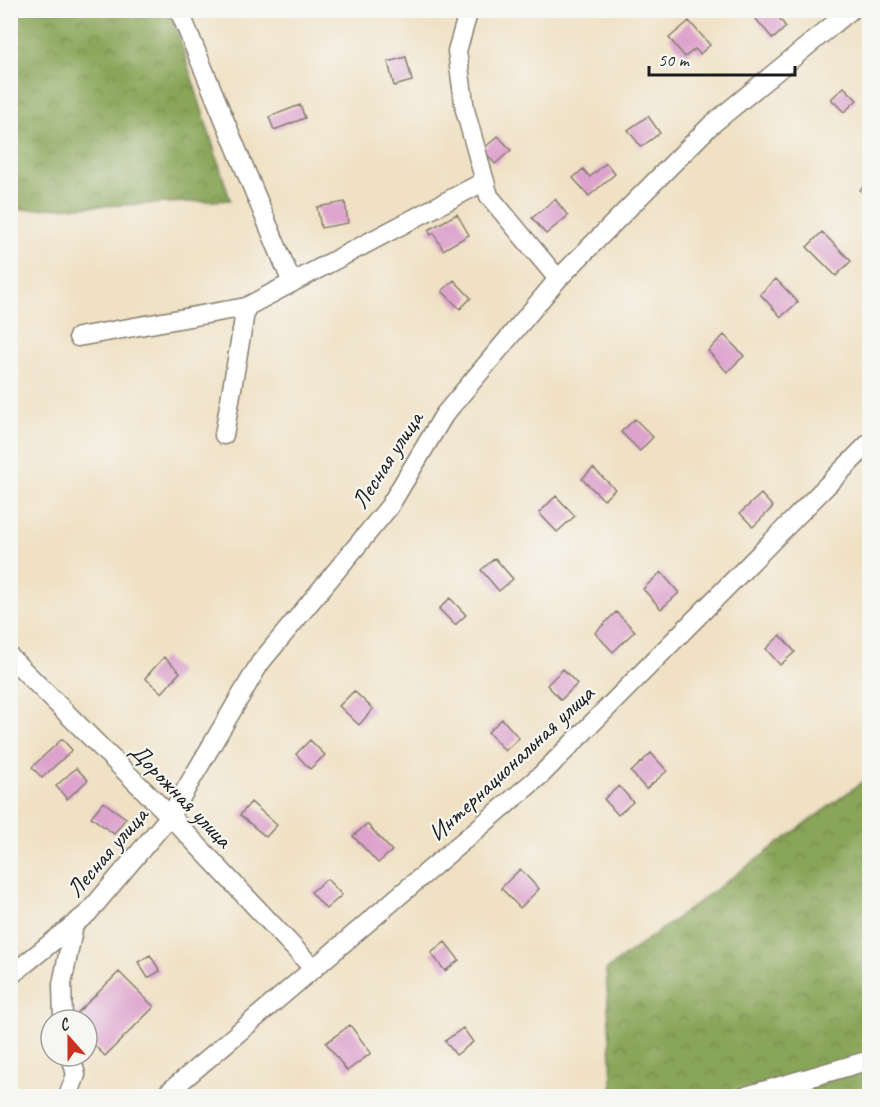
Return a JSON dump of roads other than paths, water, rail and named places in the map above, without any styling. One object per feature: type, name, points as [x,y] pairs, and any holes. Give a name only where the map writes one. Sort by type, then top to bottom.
[{"type":"street","points":[[178,10],[292,283]]},
{"type":"street","points":[[453,10],[463,31]]},
{"type":"street","points":[[469,10],[457,51],[465,110],[489,196],[558,279]]},
{"type":"street","name":"Лесная улица","points":[[10,976],[88,913],[170,816],[260,663],[389,507],[444,415],[558,279],[710,126],[850,10]]},
{"type":"street","points":[[78,337],[246,307],[485,181]]},
{"type":"street","points":[[224,435],[246,307]]},
{"type":"street","name":"Интернациональная улица","points":[[164,1096],[542,774],[870,442]]},
{"type":"street","name":"Дорожная улица","points":[[10,657],[170,816],[314,969]]},
{"type":"street","points":[[63,1008],[62,984],[74,925]]},
{"type":"street","points":[[746,1096],[870,1060]]},
{"type":"street","points":[[68,1096],[76,1075],[74,1068]]}]
